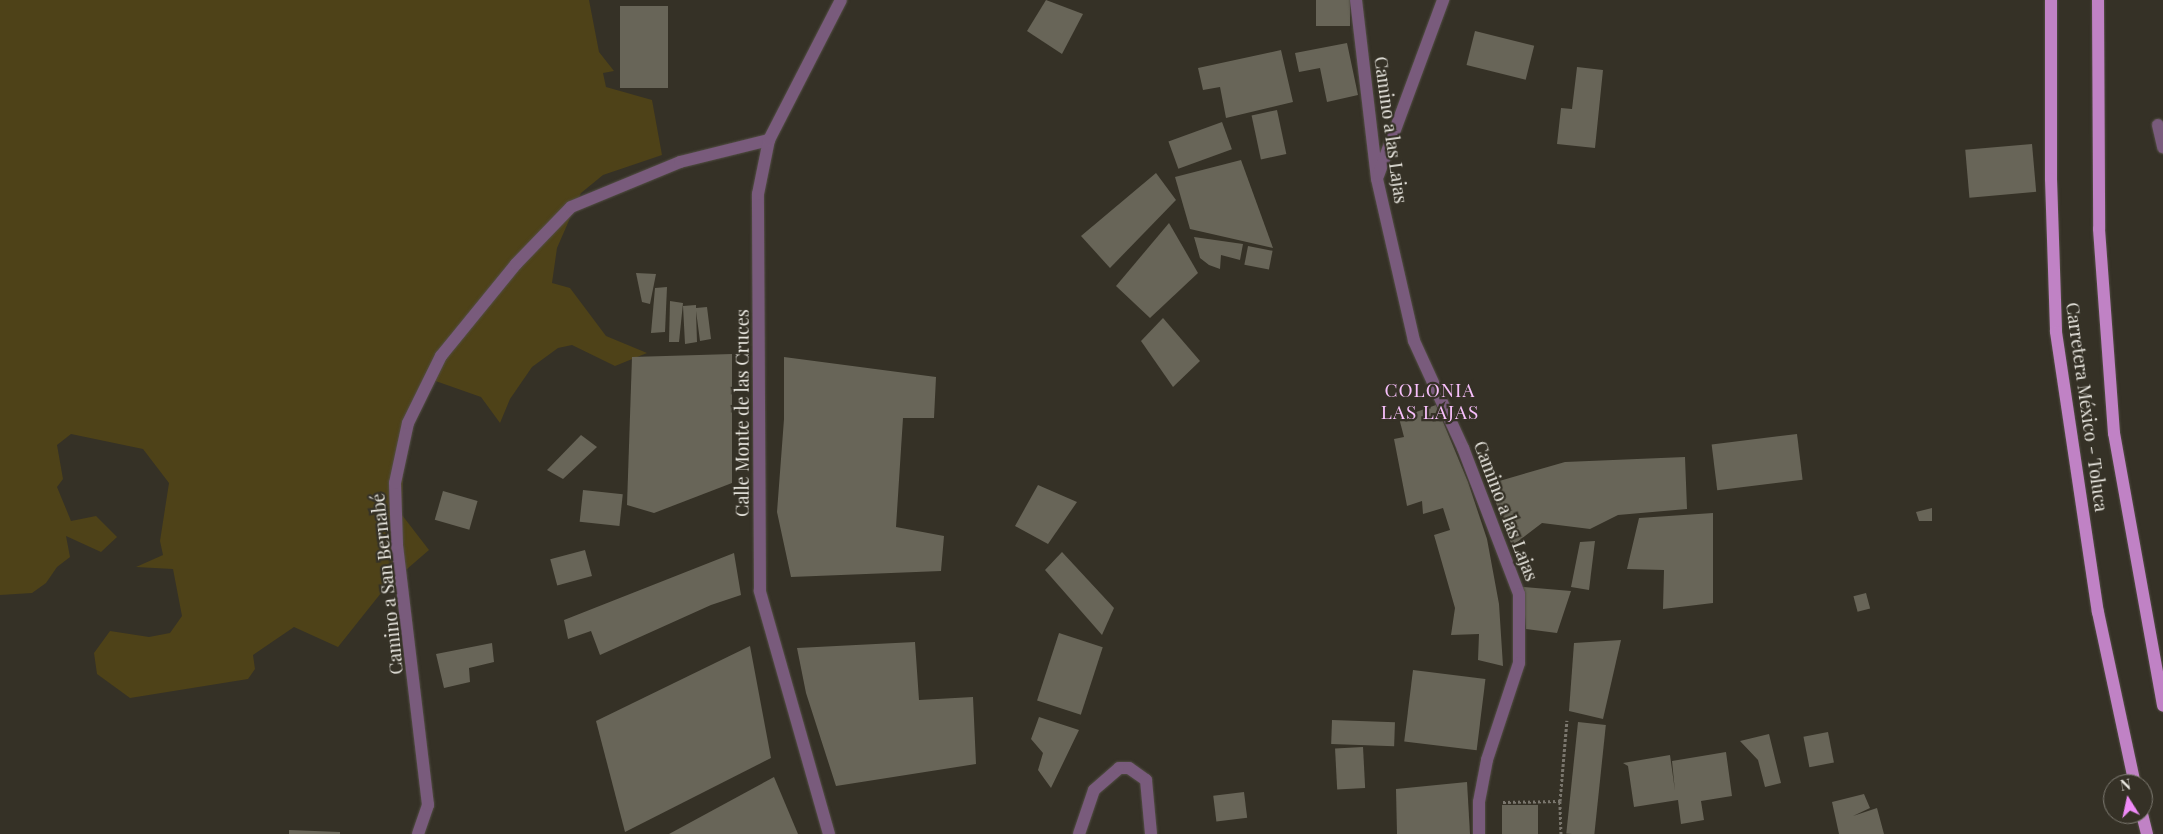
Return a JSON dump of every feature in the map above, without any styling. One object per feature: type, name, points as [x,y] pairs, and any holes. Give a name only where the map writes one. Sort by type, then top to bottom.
[{"type":"main road","name":"Carretera México - Toluca","points":[[2051,0],[2051,179],[2056,332],[2098,612],[2133,774]]},
{"type":"main road","name":"Carretera México - Toluca","points":[[2098,0],[2099,229],[2114,433],[2163,706]]},
{"type":"street","name":"Calle Monte de las Cruces","points":[[829,834],[760,591],[758,194],[769,140],[841,0]]},
{"type":"street","name":"Camino a las Lajas","points":[[1356,0],[1377,179],[1414,341],[1464,448],[1519,594],[1519,663],[1487,760],[1480,802],[1479,834]]},
{"type":"street","points":[[1377,179],[1443,0]]},
{"type":"street","points":[[2158,125],[2163,147]]},
{"type":"street","name":"Camino a San Bernabé","points":[[418,834],[428,805],[397,544],[395,483],[408,423],[441,356],[516,264],[571,207],[680,162],[769,140]]},
{"type":"street","points":[[1079,834],[1094,790],[1119,768],[1129,768],[1146,780],[1151,834]]},
{"type":"path","points":[[1561,834],[1560,801],[1567,720]]},
{"type":"path","points":[[1480,802],[1560,801]]},
{"type":"shaded area","points":[[0,0],[589,0],[599,52],[614,71],[603,73],[606,87],[652,100],[662,155],[603,175],[581,193],[557,248],[552,283],[570,288],[606,336],[647,353],[615,366],[572,345],[558,348],[532,367],[510,399],[500,423],[481,397],[427,378],[404,432],[402,515],[429,550],[385,588],[338,647],[294,627],[253,655],[255,669],[248,679],[130,698],[97,674],[94,653],[110,631],[149,637],[170,633],[182,616],[173,569],[136,567],[163,555],[160,541],[169,483],[143,449],[71,434],[57,445],[63,479],[57,487],[71,521],[96,516],[117,537],[101,552],[66,536],[70,557],[57,567],[46,583],[32,593],[0,595]]},
{"type":"building","points":[[1046,0],[1083,14],[1062,54],[1027,31]]},
{"type":"building","points":[[1316,0],[1350,0],[1350,26],[1316,26]]},
{"type":"building","points":[[620,6],[668,6],[668,88],[620,88]]},
{"type":"building","points":[[1475,31],[1534,46],[1526,80],[1467,65]]},
{"type":"building","points":[[1347,43],[1358,95],[1327,102],[1320,68],[1299,72],[1295,53]]},
{"type":"building","points":[[1281,50],[1293,102],[1226,118],[1220,87],[1203,90],[1198,68]]},
{"type":"building","points":[[1577,67],[1603,70],[1595,148],[1557,144],[1561,108],[1572,109]]},
{"type":"building","points":[[1277,110],[1286,154],[1261,159],[1252,115]]},
{"type":"building","points":[[1222,122],[1232,149],[1178,169],[1168,141]]},
{"type":"building","points":[[2032,144],[2036,192],[1969,198],[1965,150]]},
{"type":"building","points":[[1241,160],[1273,248],[1190,229],[1175,177]]},
{"type":"building","points":[[1156,173],[1176,200],[1110,268],[1081,236]]},
{"type":"building","points":[[1169,223],[1198,273],[1150,318],[1116,286]]},
{"type":"building","points":[[1194,237],[1243,244],[1240,260],[1221,255],[1220,269],[1209,265],[1200,258]]},
{"type":"building","points":[[1248,246],[1273,251],[1269,269],[1244,265]]},
{"type":"building","points":[[636,273],[656,274],[650,304],[642,302]]},
{"type":"building","points":[[667,287],[665,332],[651,333],[655,288]]},
{"type":"building","points":[[670,301],[683,303],[679,342],[669,342]]},
{"type":"building","points":[[696,305],[696,308],[707,307],[711,339],[700,341],[696,311],[697,342],[685,344],[683,306]]},
{"type":"building","points":[[1163,318],[1200,361],[1173,387],[1141,341]]},
{"type":"building","points":[[732,354],[732,483],[654,513],[627,505],[632,357]]},
{"type":"building","points":[[784,357],[936,377],[934,418],[903,418],[896,527],[944,536],[941,571],[791,577],[777,512],[784,419]]},
{"type":"building","points":[[1436,405],[1468,482],[1487,539],[1499,604],[1503,666],[1478,660],[1479,634],[1451,635],[1455,608],[1434,535],[1450,530],[1443,508],[1423,514],[1422,501],[1407,506],[1394,439],[1404,437],[1399,418]]},
{"type":"building","points":[[1797,434],[1803,480],[1717,490],[1712,444]]},
{"type":"building","points":[[581,435],[597,447],[563,479],[547,470]]},
{"type":"building","points":[[1685,457],[1687,509],[1618,515],[1590,529],[1542,523],[1512,546],[1489,484],[1565,462]]},
{"type":"building","points":[[1038,485],[1077,502],[1048,544],[1015,526]]},
{"type":"building","points":[[583,490],[623,494],[619,526],[580,522]]},
{"type":"building","points":[[443,491],[478,501],[469,530],[435,520]]},
{"type":"building","points":[[1932,508],[1932,521],[1919,521],[1916,512]]},
{"type":"building","points":[[1713,513],[1713,603],[1663,609],[1664,570],[1627,569],[1639,518]]},
{"type":"building","points":[[1595,541],[1589,590],[1571,587],[1580,542]]},
{"type":"building","points":[[585,550],[592,576],[557,585],[550,559]]},
{"type":"building","points":[[1062,552],[1114,608],[1102,635],[1045,570]]},
{"type":"building","points":[[734,553],[741,595],[711,605],[600,655],[591,631],[568,639],[564,620]]},
{"type":"building","points":[[1523,587],[1571,591],[1557,633],[1526,629]]},
{"type":"building","points":[[1866,593],[1870,608],[1858,612],[1853,596]]},
{"type":"building","points":[[1059,633],[1103,647],[1081,715],[1037,701]]},
{"type":"building","points":[[1621,640],[1603,719],[1569,711],[1574,643]]},
{"type":"building","points":[[915,642],[919,700],[973,697],[976,764],[836,786],[806,693],[797,648]]},
{"type":"building","points":[[492,643],[494,662],[469,668],[470,682],[444,688],[436,654]]},
{"type":"building","points":[[750,646],[771,758],[625,832],[596,721]]},
{"type":"building","points":[[1413,670],[1485,679],[1477,750],[1404,741]]},
{"type":"building","points":[[1039,717],[1079,730],[1051,788],[1038,770],[1043,753],[1031,739]]},
{"type":"building","points":[[1332,720],[1395,722],[1394,746],[1331,744]]},
{"type":"building","points":[[1578,722],[1606,725],[1594,834],[1566,833]]},
{"type":"building","points":[[1828,732],[1834,762],[1809,767],[1803,737]]},
{"type":"building","points":[[1769,734],[1781,783],[1765,787],[1758,760],[1740,741]]},
{"type":"building","points":[[1363,747],[1365,788],[1337,789],[1335,748]]},
{"type":"building","points":[[1726,752],[1732,796],[1701,801],[1704,820],[1681,824],[1678,800],[1634,807],[1628,766],[1623,763],[1670,755],[1675,791],[1672,761]]},
{"type":"building","points":[[774,777],[798,834],[669,834]]},
{"type":"building","points":[[1467,782],[1470,834],[1397,834],[1396,789]]},
{"type":"building","points":[[1244,792],[1247,818],[1216,822],[1213,796]]},
{"type":"building","points":[[1864,794],[1870,808],[1853,816],[1877,808],[1884,834],[1839,834],[1832,802]]},
{"type":"building","points":[[1502,805],[1538,805],[1538,834],[1502,834]]},
{"type":"building","points":[[289,830],[340,832],[340,834],[289,834]]},
{"type":"district","name":"COLONIA LAS LAJAS","points":[[1430,401]]}]
